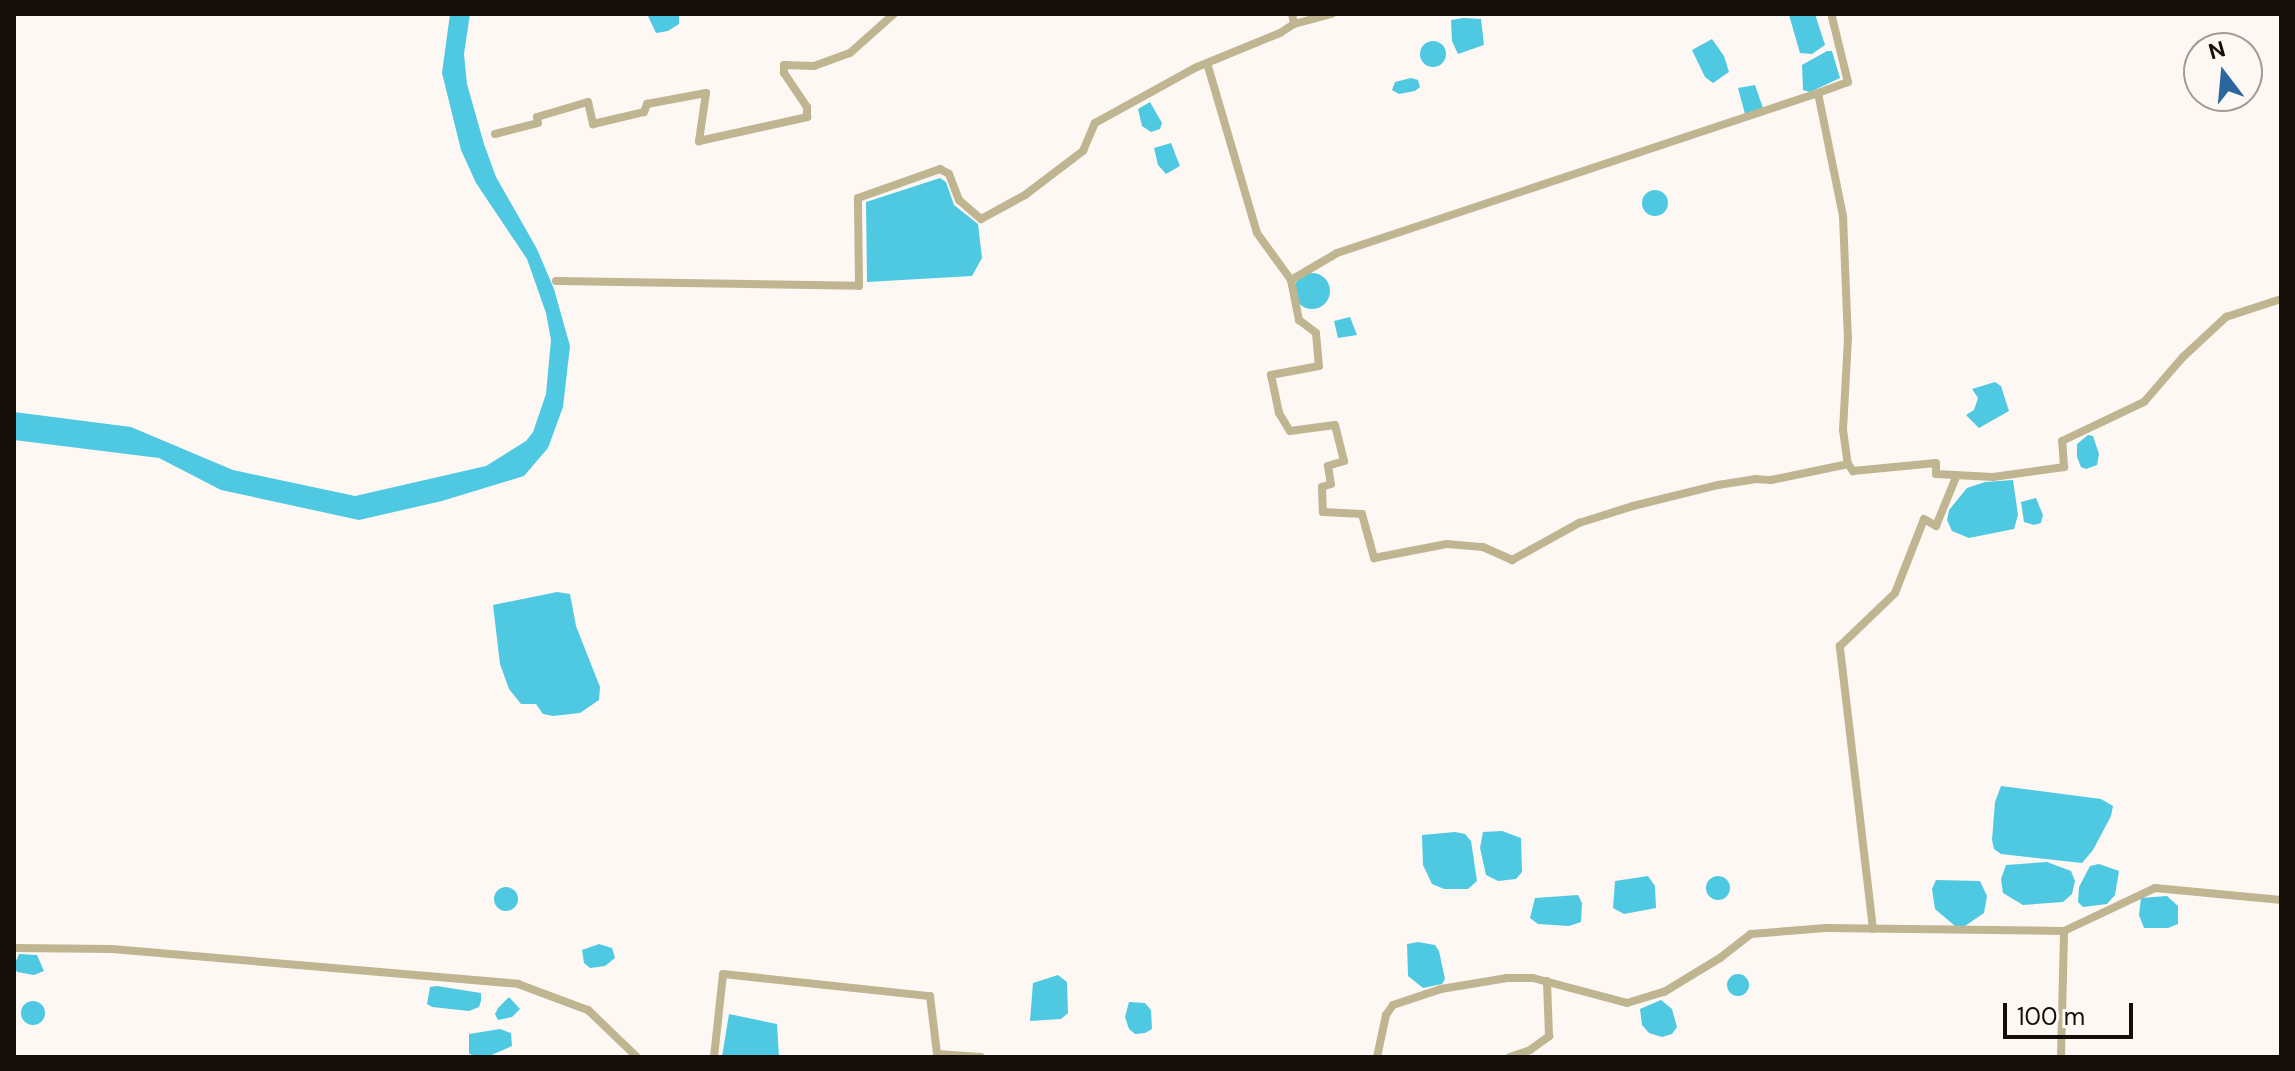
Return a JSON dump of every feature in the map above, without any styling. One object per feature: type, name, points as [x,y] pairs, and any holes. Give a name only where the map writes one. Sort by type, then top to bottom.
[{"type":"street","points":[[495,134],[538,123],[537,117],[588,102],[593,124],[644,112],[647,104],[706,93],[699,141],[807,117],[807,107],[784,73],[784,65],[814,66],[850,53],[894,14]]},
{"type":"street","points":[[1292,14],[1294,24]]},
{"type":"street","points":[[556,281],[859,286],[858,198],[940,169],[949,174],[959,200],[981,219],[1025,195],[1083,151],[1095,123],[1207,63],[1294,24],[1332,14]]},
{"type":"street","points":[[1291,280],[1337,253],[1848,82],[1832,17]]},
{"type":"street","points":[[1207,63],[1257,233],[1291,280],[1299,320],[1316,333],[1319,366],[1271,375],[1279,413],[1290,431],[1335,425],[1344,461],[1328,466],[1331,484],[1322,487],[1323,512],[1362,514],[1374,558],[1447,544],[1483,547],[1512,560],[1579,523],[1633,506],[1718,485],[1755,479],[1771,480],[1848,464]]},
{"type":"street","points":[[1818,93],[1843,216],[1848,326],[1843,430],[1848,464],[1853,471],[1936,463],[1936,474],[1993,477],[2064,467],[2062,441],[2144,402],[2183,357],[2226,317],[2281,299]]},
{"type":"street","points":[[1873,929],[1840,646],[1895,593],[1924,519],[1936,526],[1956,477]]},
{"type":"street","points":[[1377,1057],[1386,1015],[1393,1005],[1441,989],[1507,978],[1547,981],[1627,1003],[1677,985],[1751,934],[1873,929],[2064,931],[2155,888],[2281,900]]},
{"type":"street","points":[[2061,1057],[2064,931]]},
{"type":"street","points":[[14,948],[112,949],[518,984],[588,1010],[637,1057]]},
{"type":"street","points":[[714,1057],[723,974],[930,996],[937,1054],[981,1057]]},
{"type":"street","points":[[1510,1057],[1530,1050],[1549,1036],[1547,981]]},
{"type":"water","points":[[450,14],[470,14],[464,54],[467,84],[484,144],[496,177],[537,249],[554,289],[570,346],[563,407],[548,448],[524,476],[442,501],[359,520],[221,490],[159,458],[14,440],[14,412],[131,427],[233,470],[355,496],[486,466],[526,441],[533,432],[546,394],[551,340],[546,313],[527,259],[476,183],[461,150],[442,73]]},
{"type":"water","points":[[647,14],[679,14],[679,24],[668,31],[656,33]]},
{"type":"water","points":[[1815,14],[1825,45],[1812,54],[1800,53],[1789,15]]},
{"type":"water","points":[[1481,19],[1484,45],[1458,54],[1452,41],[1451,20]]},
{"type":"water","points":[[1712,39],[1724,56],[1729,72],[1713,83],[1705,77],[1692,50]]},
{"type":"water","points":[[1433,41],[1442,45],[1446,54],[1442,63],[1433,67],[1424,63],[1420,54],[1424,45]]},
{"type":"water","points":[[1832,51],[1840,78],[1810,92],[1803,90],[1802,65]]},
{"type":"water","points":[[1411,78],[1418,80],[1420,87],[1415,91],[1399,94],[1392,90],[1395,82]]},
{"type":"water","points":[[1755,85],[1763,108],[1745,114],[1738,88]]},
{"type":"water","points":[[1150,102],[1162,123],[1160,129],[1151,132],[1142,126],[1138,109]]},
{"type":"water","points":[[1171,143],[1180,166],[1166,174],[1158,165],[1154,148]]},
{"type":"water","points":[[940,178],[946,182],[954,205],[978,224],[982,258],[972,276],[867,282],[866,202]]},
{"type":"water","points":[[1655,190],[1664,194],[1668,203],[1664,212],[1655,216],[1646,212],[1642,203],[1646,194]]},
{"type":"water","points":[[1312,273],[1325,278],[1330,291],[1325,304],[1312,309],[1299,304],[1294,291],[1299,278]]},
{"type":"water","points":[[1350,317],[1357,335],[1338,338],[1334,321]]},
{"type":"water","points":[[1995,382],[2001,386],[2009,411],[1979,428],[1966,415],[1974,410],[1978,398],[1972,389]]},
{"type":"water","points":[[2088,435],[2093,436],[2099,454],[2097,465],[2086,469],[2081,467],[2077,457],[2077,444]]},
{"type":"water","points":[[2013,480],[2018,515],[2014,529],[1969,538],[1952,531],[1947,520],[1949,510],[1967,488],[1985,482]]},
{"type":"water","points":[[2036,498],[2043,515],[2041,523],[2034,525],[2024,522],[2021,502]]},
{"type":"water","points":[[557,592],[570,594],[576,626],[600,687],[599,700],[580,713],[553,716],[543,714],[536,704],[521,704],[509,689],[500,664],[493,605]]},
{"type":"water","points":[[2001,786],[2101,799],[2113,806],[2111,816],[2093,850],[2082,863],[2001,854],[1994,849],[1992,840],[1995,802]]},
{"type":"water","points":[[1502,831],[1521,838],[1522,872],[1516,879],[1498,881],[1486,875],[1480,848],[1483,832]]},
{"type":"water","points":[[1465,834],[1471,841],[1477,881],[1468,889],[1444,889],[1432,884],[1423,865],[1422,835]]},
{"type":"water","points":[[2047,862],[2071,871],[2075,881],[2072,894],[2063,902],[2023,905],[2003,893],[2001,879],[2006,865]]},
{"type":"water","points":[[2099,864],[2119,871],[2115,895],[2107,904],[2083,907],[2078,902],[2079,887],[2090,866]]},
{"type":"water","points":[[1648,876],[1655,886],[1656,908],[1624,914],[1613,908],[1615,881]]},
{"type":"water","points":[[1718,876],[1729,883],[1730,888],[1723,899],[1718,900],[1707,893],[1706,888],[1713,877]]},
{"type":"water","points":[[1936,880],[1980,881],[1987,896],[1984,913],[1965,926],[1955,926],[1935,909],[1932,889]]},
{"type":"water","points":[[506,887],[517,894],[518,899],[511,910],[506,911],[495,904],[494,899],[501,888]]},
{"type":"water","points":[[1578,895],[1582,903],[1581,922],[1569,926],[1538,924],[1530,918],[1535,898]]},
{"type":"water","points":[[2167,896],[2178,906],[2178,924],[2168,928],[2144,928],[2139,915],[2141,898]]},
{"type":"water","points":[[599,944],[612,948],[615,958],[605,966],[590,968],[584,963],[582,950]]},
{"type":"water","points":[[1407,944],[1435,945],[1439,951],[1445,979],[1442,984],[1423,988],[1408,976]]},
{"type":"water","points":[[19,954],[37,955],[44,971],[34,975],[17,972],[14,966]]},
{"type":"water","points":[[1734,974],[1742,974],[1749,985],[1742,996],[1734,996],[1727,989],[1727,981]]},
{"type":"water","points":[[1058,975],[1067,982],[1068,1013],[1061,1019],[1030,1021],[1033,983]]},
{"type":"water","points":[[430,987],[481,993],[479,1007],[469,1011],[432,1007],[427,1004]]},
{"type":"water","points":[[509,997],[520,1009],[512,1017],[498,1020],[495,1014]]},
{"type":"water","points":[[1661,1000],[1672,1009],[1677,1027],[1672,1034],[1662,1037],[1649,1033],[1642,1025],[1640,1009]]},
{"type":"water","points":[[33,1001],[44,1008],[45,1013],[38,1024],[33,1025],[22,1018],[21,1013],[28,1002]]},
{"type":"water","points":[[1129,1002],[1145,1003],[1151,1010],[1152,1029],[1135,1034],[1129,1029],[1125,1017]]},
{"type":"water","points":[[729,1014],[777,1024],[779,1057],[722,1057]]},
{"type":"water","points":[[500,1029],[511,1033],[512,1046],[487,1057],[474,1057],[469,1053],[469,1034]]}]
